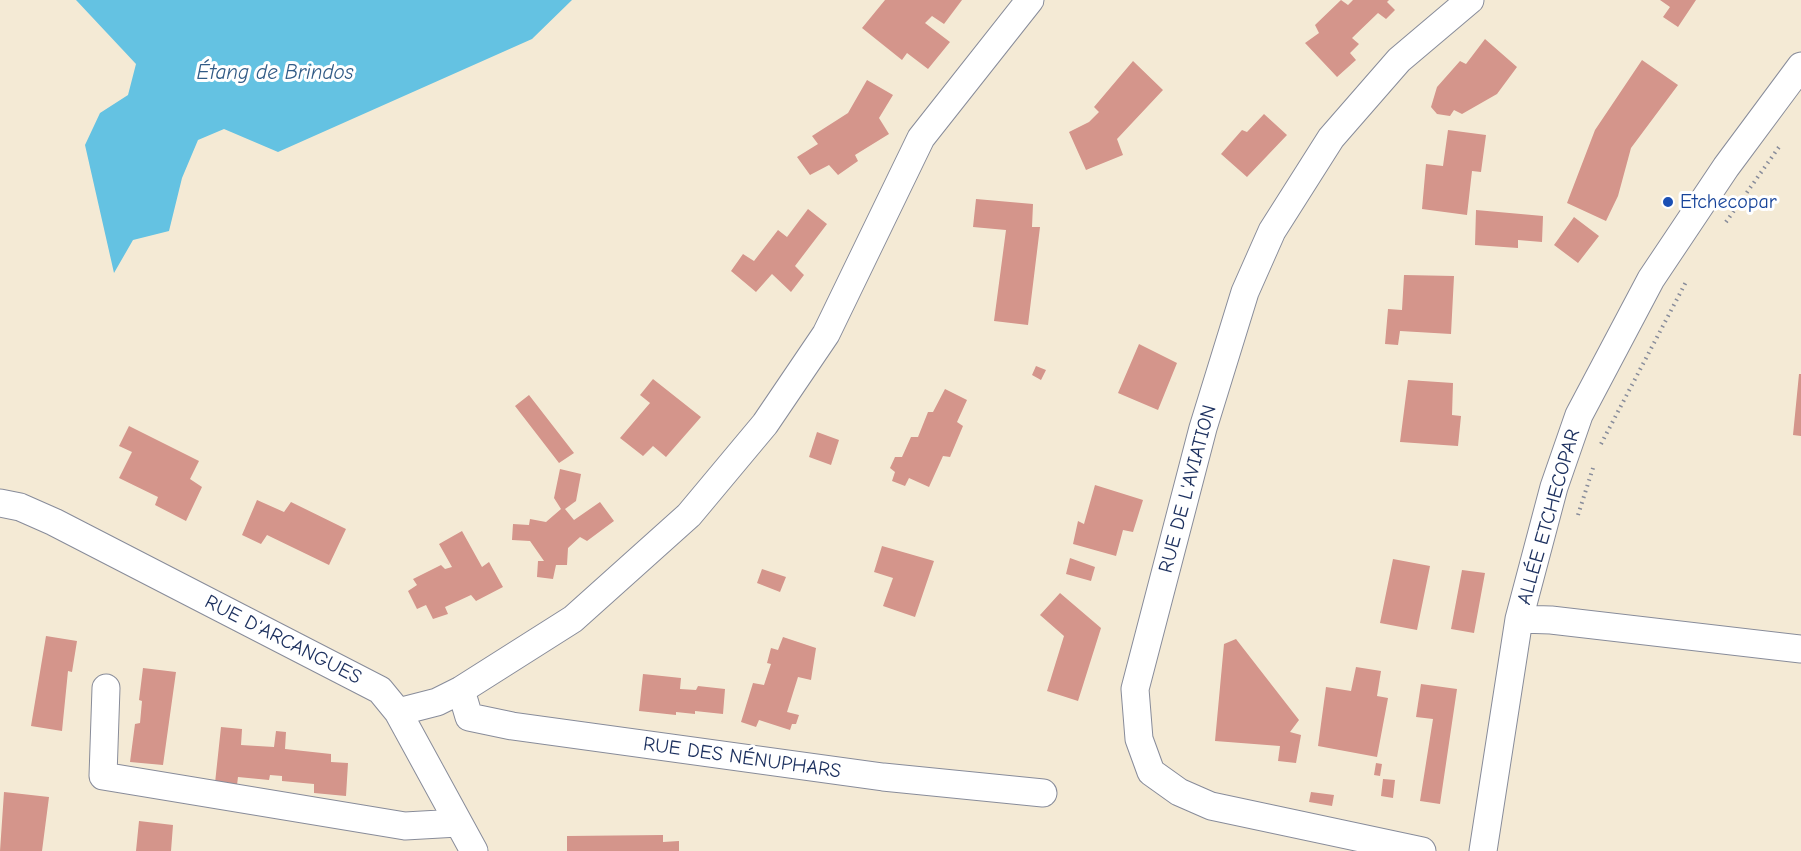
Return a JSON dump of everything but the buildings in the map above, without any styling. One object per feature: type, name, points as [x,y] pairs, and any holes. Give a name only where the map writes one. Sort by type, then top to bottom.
[{"type":"street","points":[[398,712],[437,702],[461,690],[573,619],[689,515],[765,424],[826,334],[921,138],[1030,0]]},
{"type":"street","name":"RUE DE L'AVIATION","points":[[1422,851],[1211,806],[1179,792],[1151,772],[1139,740],[1135,689],[1203,428],[1245,292],[1272,231],[1331,138],[1399,60],[1470,0]]},
{"type":"street","name":"ALLÉE ETCHECOPAR","points":[[1483,851],[1519,619],[1554,487],[1579,415],[1651,279],[1725,167],[1791,96],[1801,66]]},
{"type":"street","name":"RUE D'ARCANGUES","points":[[10,505],[54,522],[380,690],[398,712],[474,851]]},
{"type":"street","points":[[1519,619],[1551,620],[1801,650]]},
{"type":"street","points":[[106,688],[103,776],[405,826],[458,824]]},
{"type":"street","name":"RUE DES NÉNUPHARS","points":[[461,690],[469,717],[512,726],[883,777],[1043,793]]},
{"type":"path","points":[[1722,227],[1782,142]]},
{"type":"path","points":[[1600,445],[1690,274]]},
{"type":"path","points":[[1577,518],[1594,466]]},
{"type":"water","name":"Étang de Brindos","points":[[76,0],[572,0],[532,39],[278,152],[224,129],[198,140],[182,178],[169,231],[133,240],[114,273],[85,145],[100,113],[128,95],[136,64]]},
{"type":"place","name":"Etchecopar","points":[[1668,202]]}]
